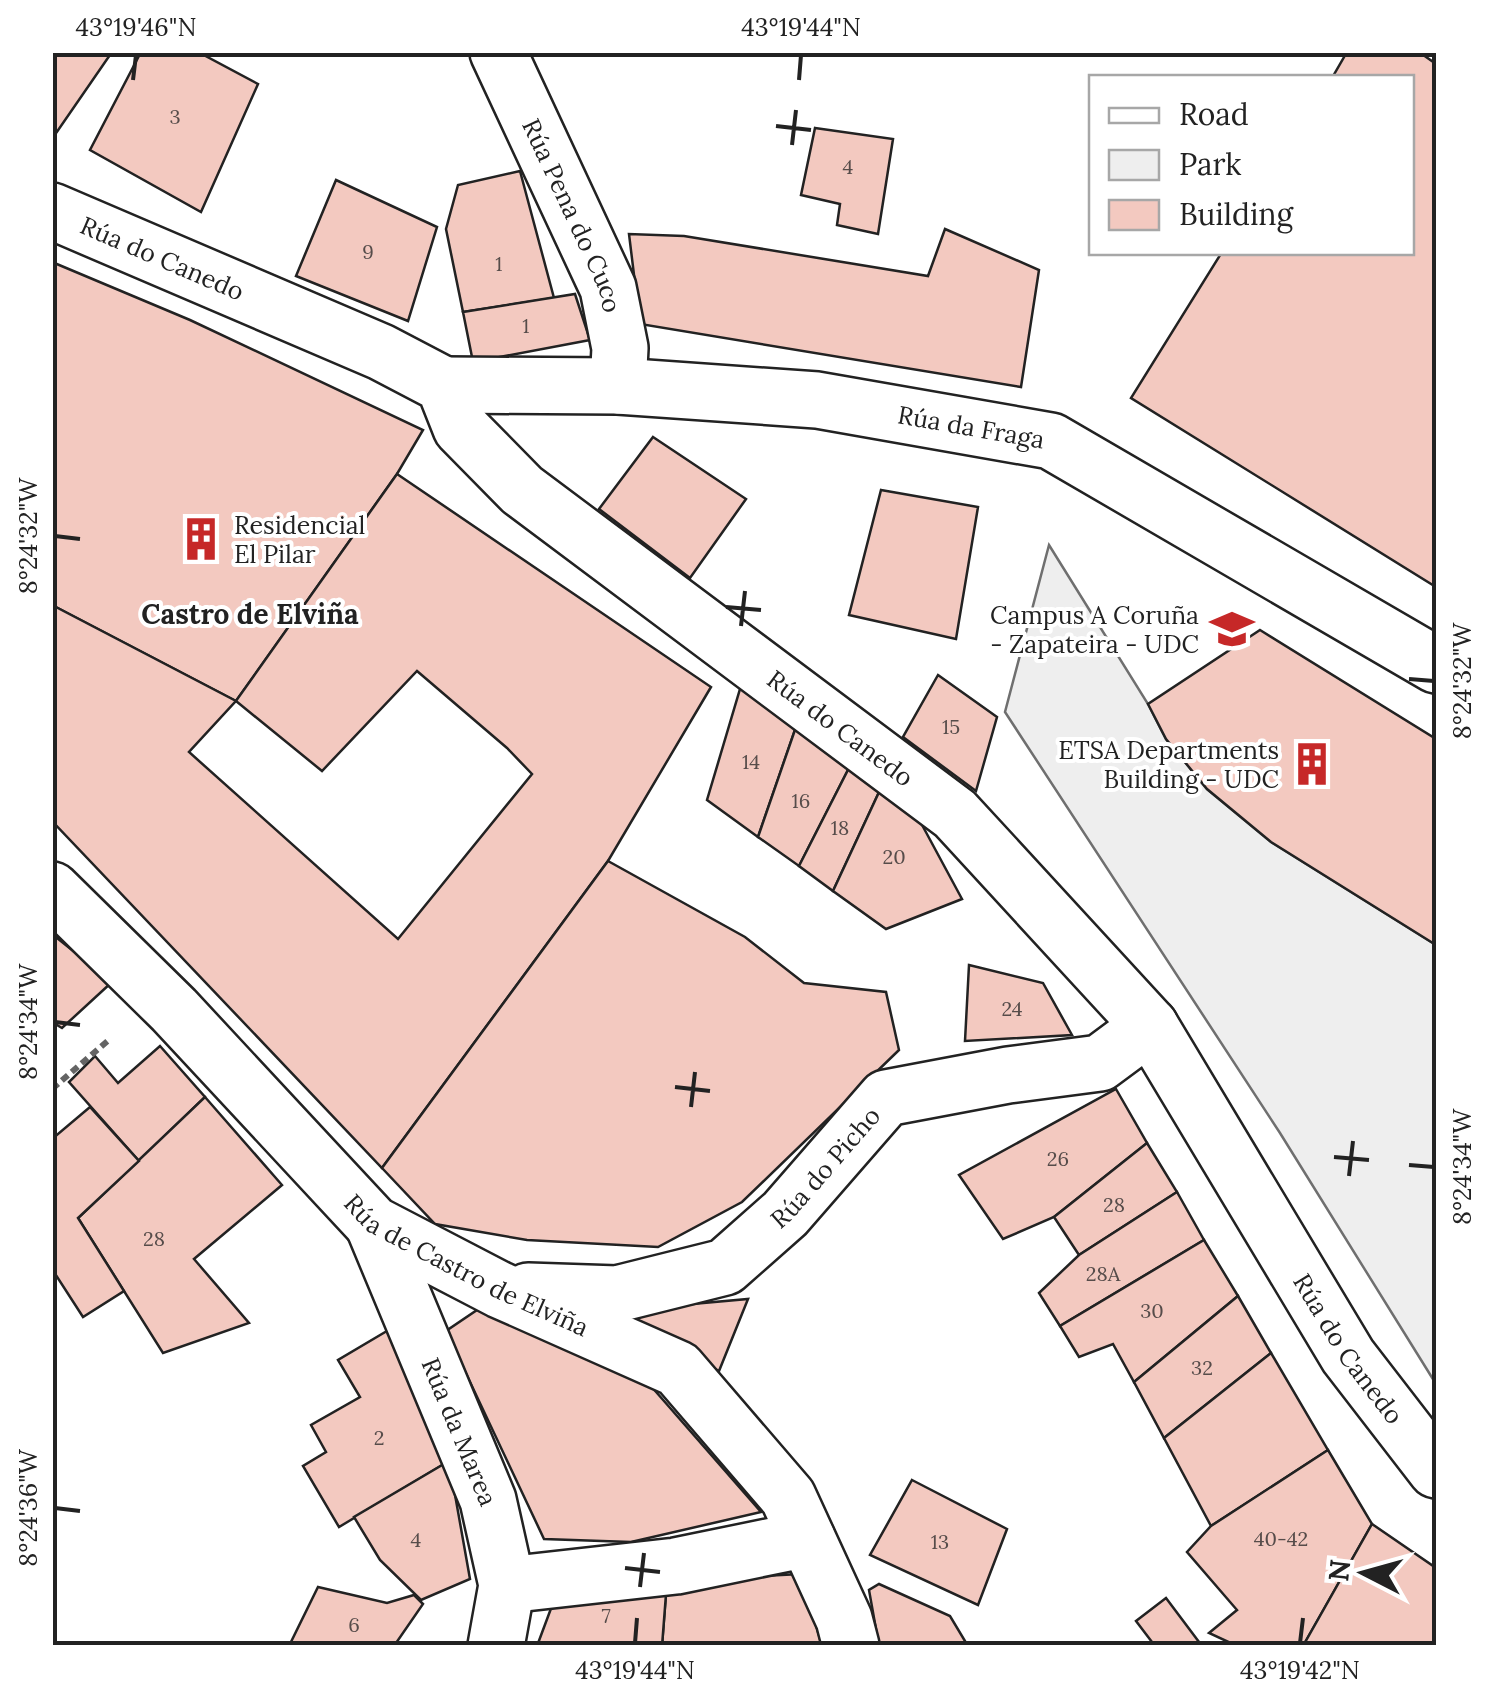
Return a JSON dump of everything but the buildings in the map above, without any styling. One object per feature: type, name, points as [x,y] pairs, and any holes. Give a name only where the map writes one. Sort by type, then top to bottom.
[{"type":"street","name":"Rúa Pena do Cuco","points":[[498,52],[608,288],[620,348],[618,386]]},
{"type":"street","name":"Rúa do Canedo","points":[[52,210],[381,352],[444,385],[462,428],[522,490],[955,814],[1150,1026],[1348,1356],[1436,1470]]},
{"type":"street","name":"Rúa da Fraga","points":[[444,385],[618,386],[816,400],[1051,441],[1436,665]]},
{"type":"street","name":"Rúa de Castro de Elviña","points":[[52,890],[160,995],[373,1224],[500,1290],[678,1369],[788,1497],[844,1619],[851,1646]]},
{"type":"street","name":"Rúa do Picho","points":[[500,1290],[617,1294],[726,1267],[785,1214],[886,1098],[1008,1075],[1100,1064],[1150,1026]]},
{"type":"street","name":"Rúa da Marea","points":[[373,1224],[488,1500],[508,1586],[496,1646]]},
{"type":"street","points":[[508,1586],[676,1566],[807,1539]]},
{"type":"path","points":[[52,1089],[160,995]]},
{"type":"green space","points":[[1049,545],[1166,739],[1207,789],[1271,842],[1436,945],[1436,1384],[1280,1133],[1005,712]]},
{"type":"place","name":"Residencial El Pilar","points":[[201,539]]},
{"type":"place","name":"Campus A Coruña - Zapateira - UDC","points":[[1232,629]]},
{"type":"place","name":"ETSA Departments Building - UDC","points":[[1312,764]]},
{"type":"district","name":"Castro de Elviña","points":[[250,614]]}]
